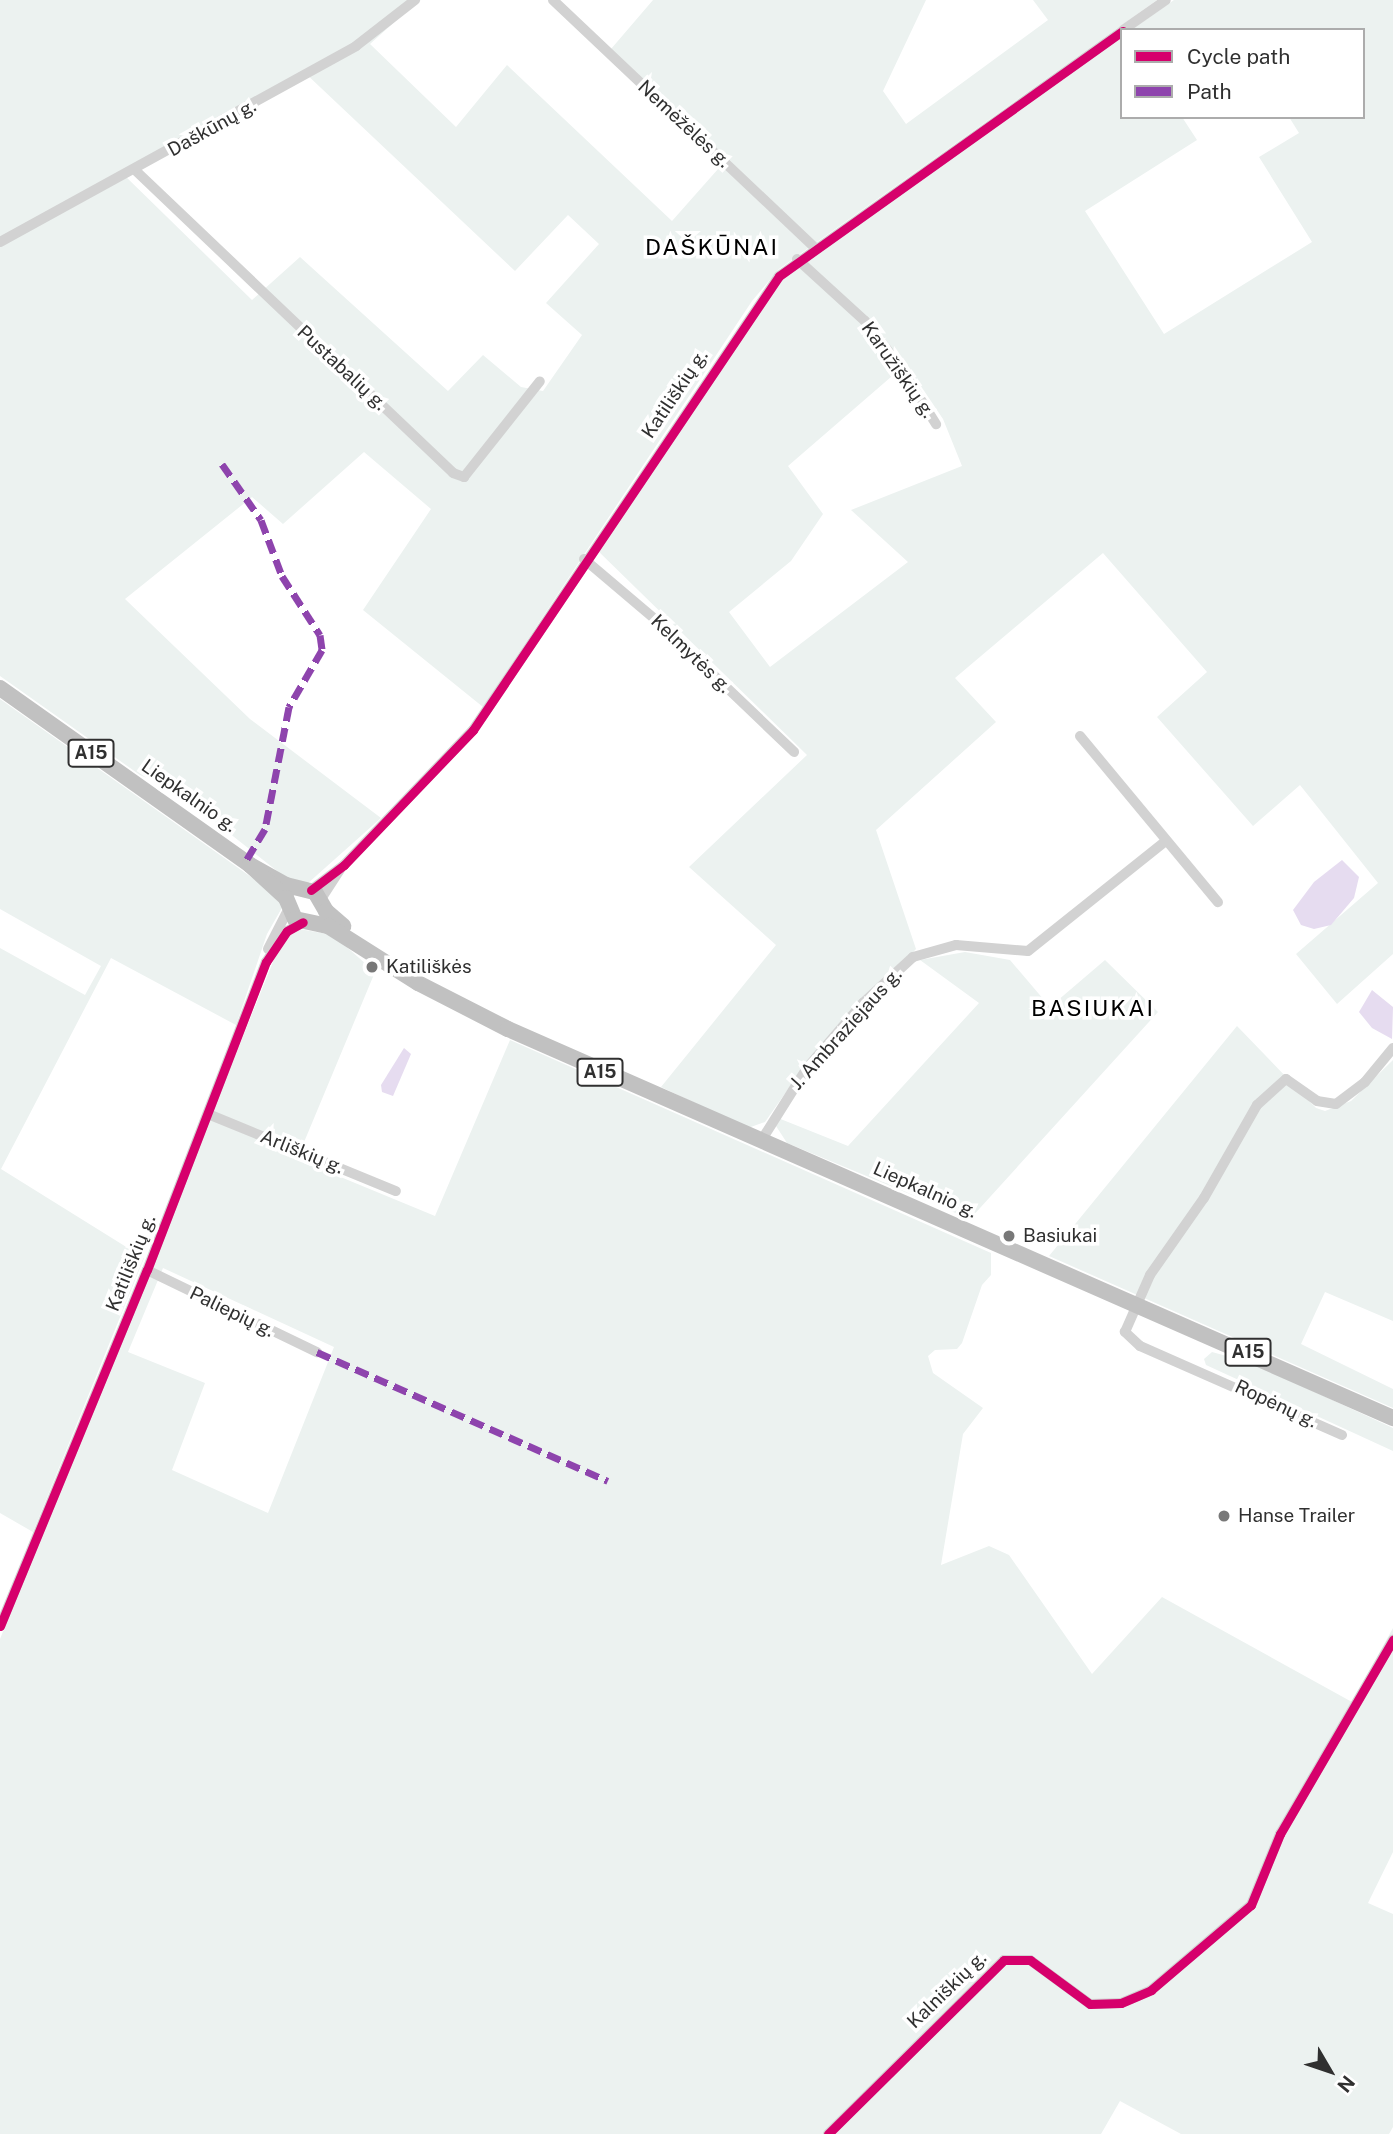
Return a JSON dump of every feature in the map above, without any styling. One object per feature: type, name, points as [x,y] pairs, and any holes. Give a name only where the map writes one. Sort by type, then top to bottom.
[{"type":"highway","name":"Liepkalnio g.","points":[[0,688],[250,865],[314,896],[338,923],[443,994]]},
{"type":"highway","name":"Liepkalnio g.","points":[[250,865],[308,922],[558,1053],[1393,1418]]},
{"type":"highway","points":[[289,906],[314,896]]},
{"type":"highway","points":[[308,922],[314,896]]},
{"type":"street","name":"Daškūnų g.","points":[[0,242],[356,46],[415,0]]},
{"type":"street","name":"Nemėžėlės g.","points":[[553,0],[814,248]]},
{"type":"street","name":"Katiliškių g.","points":[[1125,28],[1166,0]]},
{"type":"street","name":"Katiliškių g.","points":[[314,896],[473,730],[584,559],[762,296],[797,259],[1120,31]]},
{"type":"street","name":"Pustabalių g.","points":[[135,170],[453,473],[464,477],[540,381]]},
{"type":"street","name":"Karužiškių g.","points":[[797,259],[864,321],[899,365],[936,424]]},
{"type":"street","name":"Kelmytės g.","points":[[584,559],[656,620],[794,752]]},
{"type":"street","points":[[1080,736],[1219,902]]},
{"type":"street","name":"J. Ambraziejaus g.","points":[[761,1141],[807,1068],[863,1003],[912,957],[956,945],[1028,951],[1166,841]]},
{"type":"street","name":"Katiliškių g.","points":[[0,1626],[147,1270],[266,962],[269,944],[289,906]]},
{"type":"street","name":"Katiliškių g.","points":[[266,962],[286,931],[308,922]]},
{"type":"street","points":[[1135,1303],[1204,1198],[1257,1105],[1286,1079],[1317,1101],[1336,1104],[1365,1083],[1393,1048]]},
{"type":"street","name":"Arliškių g.","points":[[208,1114],[396,1191]]},
{"type":"street","name":"Paliepių g.","points":[[147,1270],[317,1352]]},
{"type":"street","name":"Ropėnų g.","points":[[1135,1303],[1125,1332],[1139,1346],[1342,1435]]},
{"type":"street","name":"Kalniškių g.","points":[[828,2134],[1004,1960],[1030,1960],[1090,2004],[1121,2003],[1151,1990],[1251,1905],[1280,1834],[1393,1640]]},
{"type":"shaded area","points":[[0,0],[419,0],[370,44],[456,127],[507,65],[672,221],[726,160],[611,49],[653,0],[926,0],[883,91],[906,124],[1048,20],[1033,0],[1157,0],[779,269],[752,301],[483,707],[363,610],[431,509],[364,452],[283,524],[252,497],[125,599],[250,719],[381,818],[307,884],[291,882],[177,792],[140,775],[0,676]],"holes":[[[303,71],[515,271],[568,215],[599,244],[546,303],[582,335],[543,391],[521,387],[483,355],[448,391],[300,257],[252,300],[122,173]]]},
{"type":"shaded area","points":[[1174,0],[1393,0],[1393,954],[1337,1004],[1296,954],[1378,883],[1300,785],[1253,826],[1157,717],[1207,672],[1103,553],[955,678],[996,722],[876,830],[916,949],[798,1075],[765,1122],[748,1128],[661,1087],[776,945],[689,867],[807,755],[596,549],[782,278],[1120,37],[1120,119],[1183,119],[1197,140],[1085,211],[1164,334],[1312,242],[1259,157],[1299,133],[1290,119],[1365,119],[1365,28],[1134,28]],"holes":[[[906,364],[943,419],[962,466],[851,510],[908,562],[770,667],[729,612],[791,561],[823,514],[788,466]]]},
{"type":"shaded area","points":[[0,699],[261,884],[283,906],[267,934],[236,1025],[111,958],[1,1169],[144,1258],[33,1532],[0,1513],[0,948],[85,995],[101,966],[0,909]]},
{"type":"shaded area","points":[[1342,860],[1359,877],[1354,898],[1331,925],[1314,929],[1301,925],[1293,910],[1314,882]]},
{"type":"shaded area","points":[[299,929],[333,935],[375,972],[297,1159],[435,1216],[510,1040],[991,1253],[991,1275],[982,1285],[962,1343],[957,1349],[935,1350],[928,1356],[933,1373],[983,1408],[963,1434],[941,1565],[989,1546],[1009,1555],[1092,1674],[1162,1597],[1352,1702],[1393,1628],[1393,1852],[1368,1903],[1393,1914],[1393,2127],[1389,2134],[1181,2134],[1120,2101],[1101,2134],[0,2134],[0,1639],[277,952],[287,936]],"holes":[[[163,1268],[334,1347],[268,1513],[172,1470],[205,1383],[128,1352]]]},
{"type":"shaded area","points":[[965,952],[1010,960],[1050,1007],[1105,960],[1158,1012],[970,1219],[787,1143],[776,1126],[778,1118],[848,1146],[979,1003],[920,960]]},
{"type":"shaded area","points":[[1372,990],[1393,1007],[1392,1039],[1372,1028],[1359,1012]]},
{"type":"shaded area","points":[[1237,1026],[1316,1108],[1325,1111],[1351,1101],[1393,1060],[1393,1321],[1325,1292],[1301,1344],[1393,1389],[1393,1408],[1049,1256]]},
{"type":"shaded area","points":[[404,1048],[411,1054],[393,1096],[382,1092],[381,1085]]},
{"type":"shaded area","points":[[1212,1352],[1252,1363],[1393,1428],[1393,1451],[1206,1365],[1204,1359]]},
{"type":"marked path","points":[[222,464],[261,520],[282,576],[320,635],[322,650],[289,707],[265,829],[245,862]]},
{"type":"marked path","points":[[317,1352],[608,1481]]},
{"type":"cycle path","points":[[311,890],[344,865],[473,730],[779,276],[1120,32]]},
{"type":"cycle path","points":[[0,1626],[147,1270],[266,962],[287,931],[303,922]]},
{"type":"cycle path","points":[[828,2134],[1004,1960],[1030,1960],[1090,2004],[1121,2003],[1151,1990],[1251,1905],[1280,1834],[1393,1640]]},
{"type":"place","name":"Katiliškės","points":[[372,967]]},
{"type":"place","name":"Basiukai","points":[[1009,1236]]},
{"type":"place","name":"Hanse Trailer","points":[[1224,1516]]},
{"type":"district","name":"DAŠKŪNAI","points":[[712,247]]},
{"type":"district","name":"BASIUKAI","points":[[1093,1008]]}]
